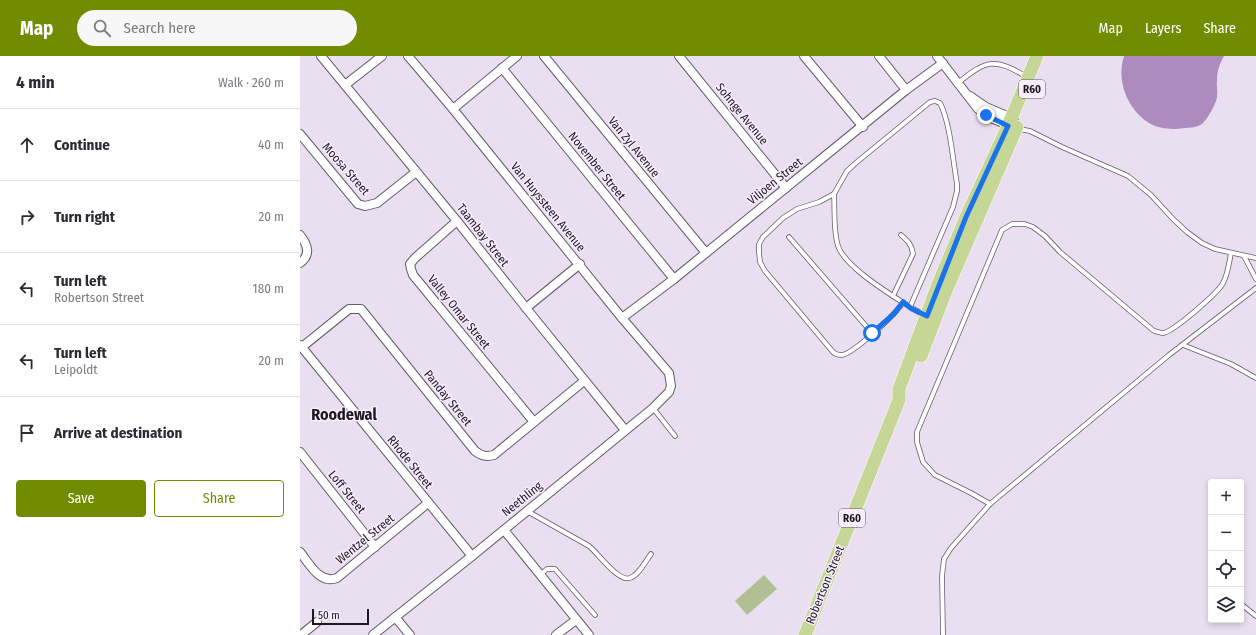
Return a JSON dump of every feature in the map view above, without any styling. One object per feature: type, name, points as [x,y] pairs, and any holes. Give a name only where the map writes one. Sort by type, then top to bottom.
[{"type":"main road","name":"Robertson Street","points":[[1016,124],[1028,77],[1036,56]]},
{"type":"main road","name":"Robertson Street","points":[[805,635],[899,400],[899,389],[931,318],[966,217],[1016,124],[1045,56]]},
{"type":"street","name":"Taambay Street","points":[[321,56],[457,221],[584,381],[625,430]]},
{"type":"street","points":[[345,85],[382,56]]},
{"type":"street","name":"Van Huyssteen Avenue","points":[[408,56],[669,374]]},
{"type":"street","points":[[453,109],[517,56]]},
{"type":"street","name":"Van Zyl Avenue","points":[[544,56],[706,253]]},
{"type":"street","name":"Sohnge Avenue","points":[[679,56],[786,188]]},
{"type":"street","points":[[804,56],[863,127]]},
{"type":"street","points":[[879,56],[906,90]]},
{"type":"street","points":[[937,56],[969,96],[1016,124]]},
{"type":"street","name":"Viljoen Street","points":[[622,318],[674,279],[863,127],[906,90],[943,63]]},
{"type":"street","name":"November Street","points":[[502,68],[674,279]]},
{"type":"street","name":"Moosa Street","points":[[300,134],[358,204],[365,206],[377,203],[416,172]]},
{"type":"street","name":"Valley Omar Street","points":[[457,221],[410,264],[410,269],[413,275],[534,422]]},
{"type":"street","points":[[300,235],[307,246],[305,259],[300,263]]},
{"type":"street","points":[[526,308],[580,264]]},
{"type":"street","name":"Panday Street","points":[[301,346],[349,310],[361,309],[474,451],[481,456],[488,457],[494,455],[584,381]]},
{"type":"street","name":"Rhode Street","points":[[301,346],[472,556]]},
{"type":"street","name":"Neethling","points":[[373,635],[653,408],[670,392],[671,386],[669,374]]},
{"type":"street","name":"Loff Street","points":[[300,452],[375,546]]},
{"type":"street","name":"Wentzel Street","points":[[300,552],[319,575],[333,580],[428,503]]},
{"type":"street","points":[[504,530],[589,635]]},
{"type":"street","points":[[395,617],[410,635]]},
{"type":"street","points":[[556,635],[576,620]]},
{"type":"street","points":[[301,635],[317,622]]},
{"type":"lane","points":[[958,83],[974,70],[988,64],[1005,66],[1028,77]]},
{"type":"lane","points":[[910,307],[953,207],[957,191],[947,121],[944,110],[940,103],[936,101],[930,102],[856,162],[847,171],[834,194],[835,232],[839,248],[845,258],[855,268],[893,296],[910,307],[931,318]]},
{"type":"lane","points":[[1016,124],[1030,131]]},
{"type":"lane","points":[[1016,124],[1069,150],[1128,176],[1152,195],[1173,220],[1202,242],[1215,249],[1256,258]]},
{"type":"lane","points":[[834,194],[819,202],[797,209],[772,228],[763,237],[759,244],[760,262],[765,271],[833,352],[841,355],[853,349],[872,333],[894,314],[903,302]]},
{"type":"lane","points":[[990,504],[935,475],[923,462],[917,442],[917,432],[1002,230],[1012,224],[1025,224],[1033,228],[1154,331],[1163,333],[1173,329],[1217,292],[1223,283],[1231,253]]},
{"type":"lane","points":[[893,296],[913,254],[913,248],[910,243],[901,235]]},
{"type":"lane","points":[[789,237],[872,333]]},
{"type":"lane","points":[[1244,256],[1256,279]]},
{"type":"lane","points":[[943,635],[942,576],[944,558],[950,548],[990,504],[1183,345],[1256,288]]},
{"type":"lane","points":[[1183,345],[1230,364],[1256,378]]},
{"type":"lane","points":[[653,408],[675,436]]},
{"type":"lane","points":[[526,511],[589,546],[596,551],[617,575],[623,578],[629,578],[634,575],[651,554]]},
{"type":"lane","points":[[540,575],[547,569],[555,569],[595,615]]},
{"type":"lane","points":[[1244,606],[1256,616]]},
{"type":"green space","points":[[764,575],[777,589],[747,615],[735,601]]},
{"type":"shaded area","points":[[1124,56],[1224,56],[1218,73],[1216,100],[1211,112],[1204,122],[1193,127],[1171,129],[1153,125],[1141,117],[1129,102],[1125,93],[1121,75]]},
{"type":"district","name":"Roodewal","points":[[344,414]]},
{"type":"route","points":[[872,333],[894,314],[903,302],[912,309],[927,316],[937,287],[966,217],[1008,126],[986,115]]}]
